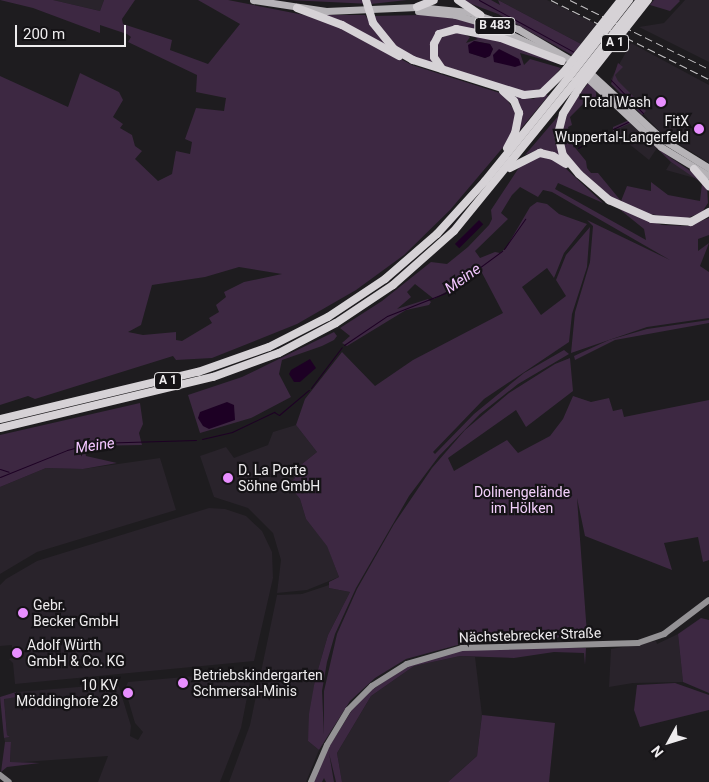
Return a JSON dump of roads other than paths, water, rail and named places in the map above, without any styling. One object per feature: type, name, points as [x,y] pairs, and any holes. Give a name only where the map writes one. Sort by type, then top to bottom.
[{"type":"highway","points":[[366,0],[373,23],[394,49],[413,60]]},
{"type":"highway","points":[[416,7],[434,0]]},
{"type":"highway","points":[[458,0],[480,15]]},
{"type":"highway","points":[[579,174],[563,156],[558,134],[572,79],[620,0]]},
{"type":"highway","name":"A 1","points":[[0,428],[213,377],[279,353],[334,324],[417,265],[454,231],[504,172],[629,0]]},
{"type":"highway","name":"A 1","points":[[0,420],[198,372],[269,346],[329,316],[385,279],[428,242],[501,161],[640,0]]},
{"type":"highway","name":"A 1","points":[[572,79],[648,0]]},
{"type":"highway","points":[[297,8],[342,25],[404,59],[413,60],[497,87],[533,96],[572,79]]},
{"type":"highway","points":[[442,69],[434,57],[434,44],[439,34],[456,28],[502,38],[562,61]]},
{"type":"highway","points":[[497,87],[512,98],[519,113],[515,133],[501,161]]},
{"type":"highway","points":[[504,172],[528,156],[542,153],[556,157],[609,200],[641,215],[682,223],[707,214],[709,207]]},
{"type":"highway","points":[[694,169],[709,186]]},
{"type":"main road","name":"B 483","points":[[253,0],[297,8],[391,10],[442,14],[478,21],[522,38],[562,61],[600,87],[661,147],[694,169],[709,176]]},
{"type":"main road","name":"B 483","points":[[391,10],[416,7],[480,15],[518,29],[575,62],[609,88],[662,139],[709,168]]},
{"type":"main road","name":"Nächstebrecker Straße","points":[[311,782],[327,745],[348,710],[372,686],[407,664],[462,648],[629,644],[654,638],[677,625],[709,600]]},
{"type":"main road","points":[[0,775],[9,782]]},
{"type":"waterway","points":[[479,0],[574,52]]},
{"type":"waterway","points":[[611,80],[643,113]]},
{"type":"waterway","name":"Meine","points":[[613,129],[628,122]]},
{"type":"waterway","name":"Meine","points":[[578,148],[606,131]]},
{"type":"waterway","name":"Meine","points":[[504,249],[525,219]]},
{"type":"waterway","name":"Meine","points":[[344,345],[387,316],[445,293],[502,251]]},
{"type":"waterway","name":"Meine","points":[[311,388],[342,347]]},
{"type":"waterway","name":"Meine","points":[[202,439],[232,432],[274,412],[279,415],[309,390]]},
{"type":"waterway","name":"Meine","points":[[0,477],[67,450],[94,443],[196,440]]},
{"type":"waterway","points":[[0,469],[9,472]]},
{"type":"railway","points":[[551,0],[709,79]]},
{"type":"railway","points":[[570,0],[709,69]]},
{"type":"place","name":"Total Wash","points":[[661,102]]},
{"type":"place","name":"FitX Wuppertal-Langerfeld","points":[[699,129]]},
{"type":"place","name":"D. La Porte Söhne GmbH","points":[[228,478]]},
{"type":"place","name":"Gebr. Becker GmbH","points":[[23,613]]},
{"type":"place","name":"Adolf Würth GmbH & Co. KG","points":[[17,653]]},
{"type":"place","name":"Betriebskindergarten Schmersal-Minis","points":[[183,683]]},
{"type":"place","name":"10 KV Möddinghofe 28","points":[[128,693]]},
{"type":"park label","name":"Dolinengelände im Hölken","points":[[522,500]]}]
